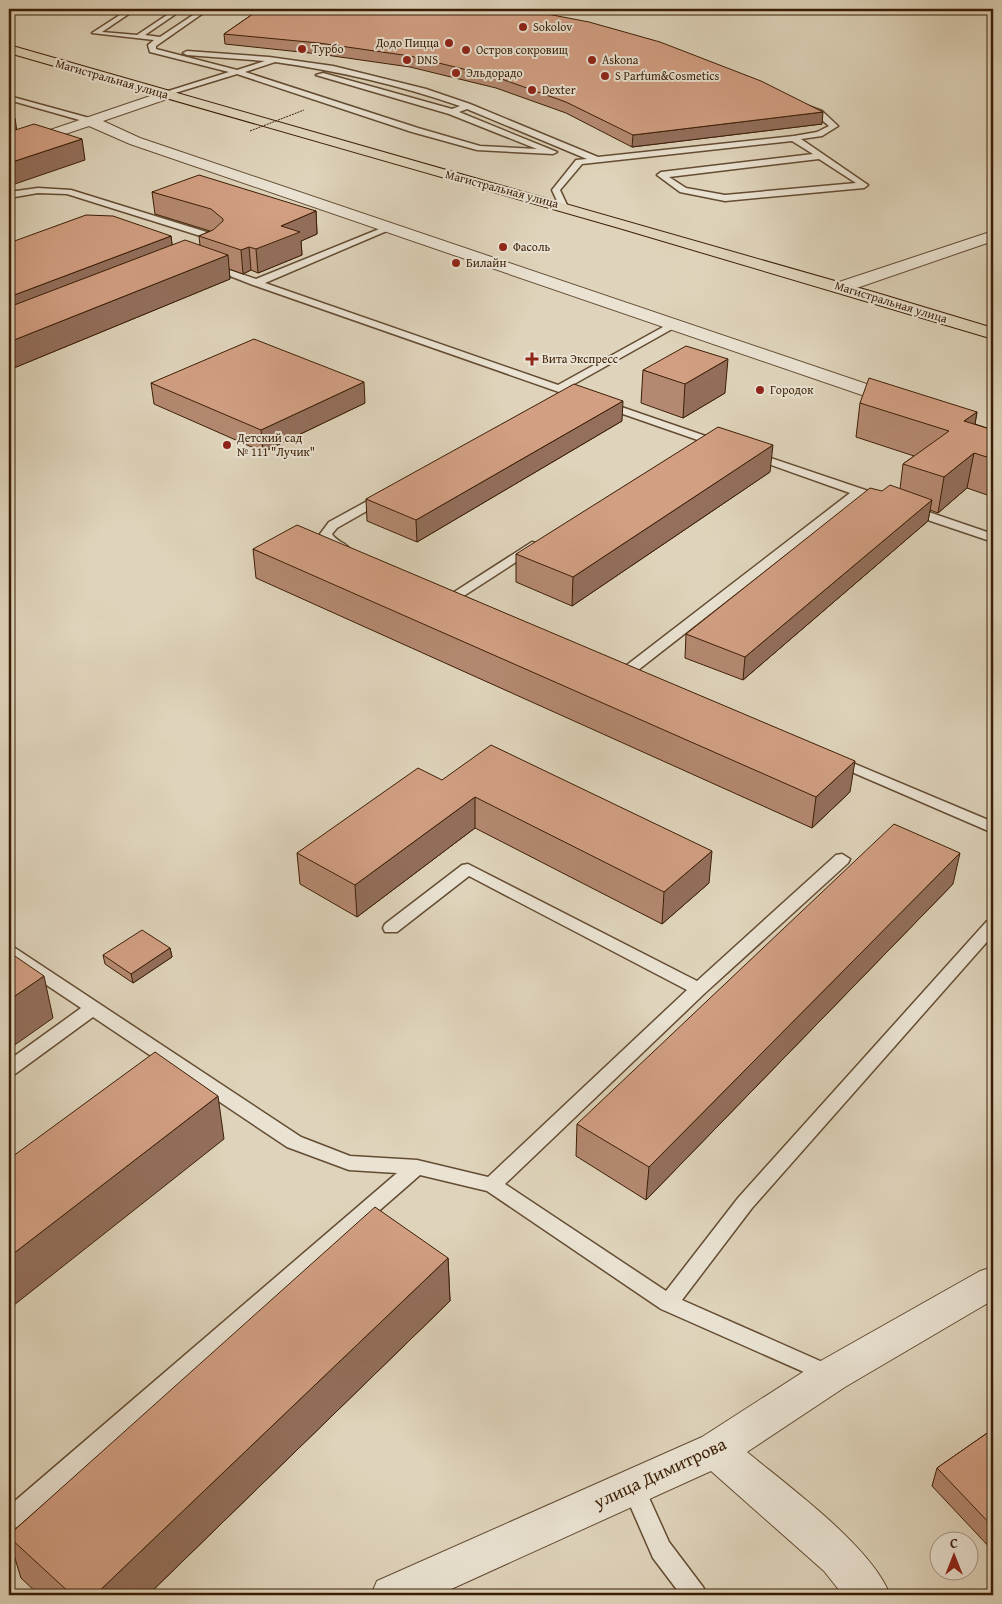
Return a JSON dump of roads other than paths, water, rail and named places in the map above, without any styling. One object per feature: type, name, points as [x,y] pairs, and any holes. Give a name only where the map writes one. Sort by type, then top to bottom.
[{"type":"highway","name":"Магистральная улица","points":[[9,49],[165,95],[564,205],[842,287],[993,334]]},
{"type":"street","points":[[9,149],[165,95]]},
{"type":"street","points":[[90,121],[136,141],[921,409]]},
{"type":"street","points":[[842,287],[993,236]]},
{"type":"street","name":"улица Димитрова","points":[[392,1595],[716,1450],[831,1375],[993,1282]]},
{"type":"street","points":[[716,1450],[839,1557],[869,1595]]},
{"type":"lane","points":[[133,9],[95,33],[162,39]]},
{"type":"lane","points":[[138,37],[180,9]]},
{"type":"lane","points":[[206,9],[152,46],[152,50],[237,72],[415,130],[480,148],[553,152]]},
{"type":"lane","points":[[161,53],[214,54],[333,68],[423,91],[466,106],[595,159]]},
{"type":"lane","points":[[165,95],[275,60]]},
{"type":"lane","points":[[333,68],[319,75],[452,112],[553,152],[576,165]]},
{"type":"lane","points":[[9,98],[24,104],[90,121]]},
{"type":"lane","points":[[564,205],[556,190],[576,165],[595,159],[794,138],[819,134],[834,126],[819,113],[793,102]]},
{"type":"lane","points":[[9,108],[24,104]]},
{"type":"lane","points":[[452,112],[466,106]]},
{"type":"lane","points":[[794,138],[821,156],[864,185],[725,198],[683,190],[661,175],[821,156]]},
{"type":"lane","points":[[9,195],[46,188],[68,192],[210,236],[219,243],[212,250]]},
{"type":"lane","points":[[256,283],[392,227]]},
{"type":"lane","points":[[204,264],[564,391],[993,538]]},
{"type":"lane","points":[[552,402],[564,391],[676,324]]},
{"type":"lane","points":[[685,448],[702,438]]},
{"type":"lane","points":[[358,554],[332,543],[326,534],[334,524],[392,492]]},
{"type":"lane","points":[[646,678],[623,669],[859,492]]},
{"type":"lane","points":[[472,604],[449,594],[545,538]]},
{"type":"lane","points":[[820,753],[993,828]]},
{"type":"lane","points":[[492,1185],[699,990],[842,859]]},
{"type":"lane","points":[[391,928],[468,869],[699,990]]},
{"type":"lane","points":[[668,1303],[745,1203],[992,929]]},
{"type":"lane","points":[[9,952],[294,1142],[349,1163],[417,1167],[492,1185],[668,1303],[831,1375]]},
{"type":"lane","points":[[9,1069],[93,1008]]},
{"type":"lane","points":[[151,1069],[167,1057]]},
{"type":"lane","points":[[9,1520],[417,1167]]},
{"type":"lane","points":[[633,1487],[661,1550],[696,1595]]},
{"type":"place","name":"Sokolov","points":[[523,27]]},
{"type":"place","name":"Додо Пицца","points":[[449,43]]},
{"type":"place","name":"Турбо","points":[[302,49]]},
{"type":"place","name":"Остров сокровищ","points":[[466,50]]},
{"type":"place","name":"DNS","points":[[407,60]]},
{"type":"place","name":"Askona","points":[[592,60]]},
{"type":"place","name":"Эльдорадо","points":[[456,73]]},
{"type":"place","name":"S Parfum&Cosmetics","points":[[605,76]]},
{"type":"place","name":"Dexter","points":[[532,90]]},
{"type":"place","name":"Фасоль","points":[[503,247]]},
{"type":"place","name":"Билайн","points":[[456,263]]},
{"type":"place","name":"Вита Экспресс","points":[[532,359]]},
{"type":"place","name":"Городок","points":[[760,390]]},
{"type":"place","name":"Детский сад № 111 \"Лучик\"","points":[[227,445]]}]
